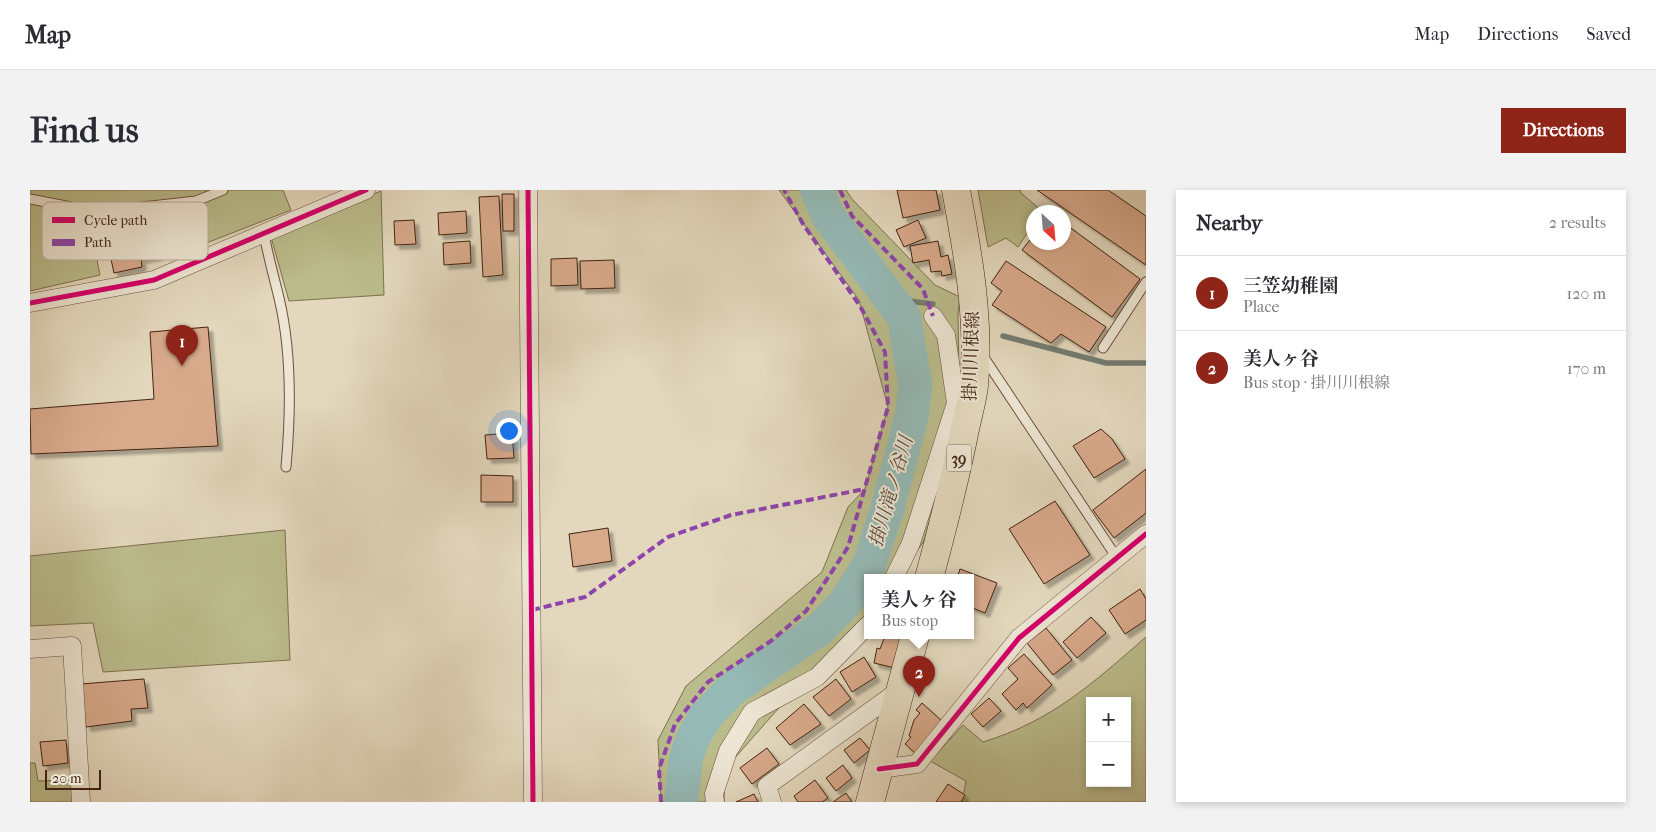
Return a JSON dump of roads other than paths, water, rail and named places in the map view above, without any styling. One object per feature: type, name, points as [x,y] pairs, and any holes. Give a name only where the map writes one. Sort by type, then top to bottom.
[{"type":"main road","name":"掛川川根線","points":[[931,574],[956,474],[972,396],[975,329],[969,260],[956,190]]},
{"type":"main road","points":[[870,802],[914,639]]},
{"type":"street","points":[[208,257],[366,190]]},
{"type":"street","points":[[528,190],[531,343],[533,802]]},
{"type":"street","points":[[30,303],[154,280],[202,260]]},
{"type":"street","points":[[896,574],[911,543],[956,403],[946,335],[933,316]]},
{"type":"street","points":[[879,769],[917,764],[1019,638],[1146,534]]},
{"type":"street","points":[[715,802],[714,794],[728,752],[752,712],[817,677],[864,629]]},
{"type":"street","points":[[30,648],[72,646],[81,802]]},
{"type":"street","points":[[772,802],[767,786],[901,689]]},
{"type":"lane","points":[[187,202],[196,201],[223,190]]},
{"type":"lane","points":[[30,199],[45,202]]},
{"type":"lane","points":[[264,234],[271,272],[279,299],[286,351],[290,424],[286,466]]},
{"type":"lane","points":[[1103,348],[1146,282]]},
{"type":"lane","points":[[975,329],[1117,558]]},
{"type":"waterway","name":"掛川滝ノ谷川","points":[[681,802],[686,758],[693,738],[706,716],[731,690],[821,628],[845,603],[869,565],[887,510],[912,415],[915,385],[904,317],[828,216],[817,190]]},
{"type":"waterway","points":[[892,299],[933,304]]},
{"type":"waterway","points":[[1003,336],[1106,363],[1146,363]]},
{"type":"place","name":"三笠幼稚園","points":[[182,366]]},
{"type":"place","name":"美人ヶ谷","points":[[919,697]]}]
